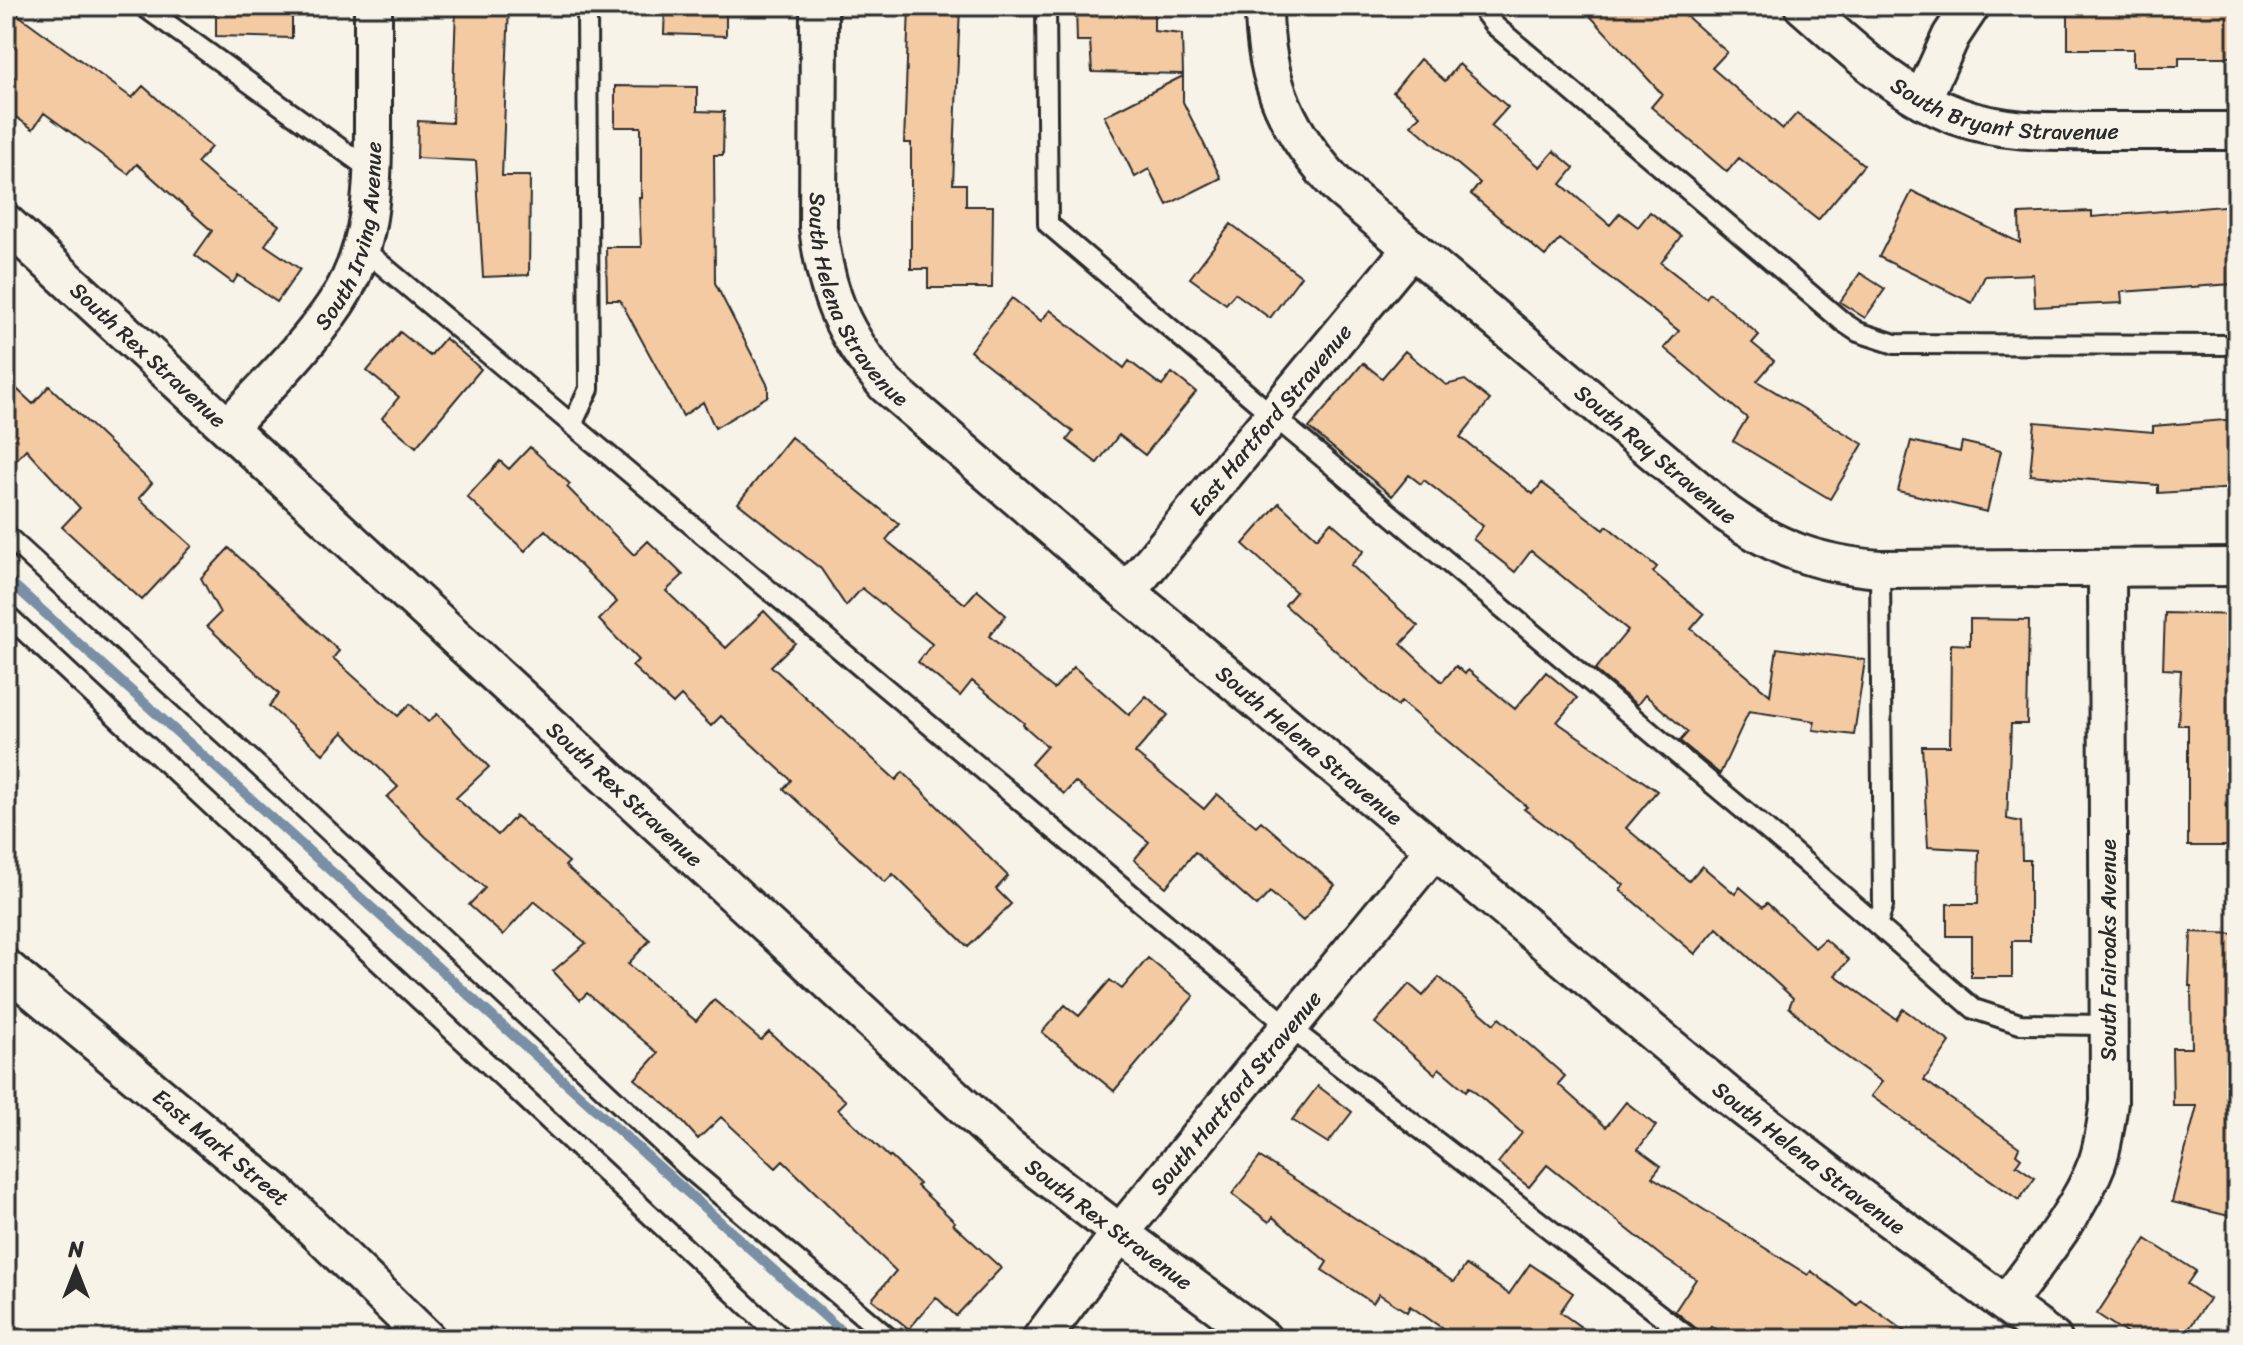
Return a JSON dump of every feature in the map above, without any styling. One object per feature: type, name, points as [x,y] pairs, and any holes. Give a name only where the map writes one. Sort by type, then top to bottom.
[{"type":"street","name":"South Irving Avenue","points":[[228,427],[316,331],[338,301],[362,248],[373,172],[373,6]]},
{"type":"street","name":"South Helena Stravenue","points":[[819,6],[818,227],[822,261],[830,294],[845,329],[863,358],[894,393],[1730,1097],[2053,1339]]},
{"type":"street","name":"South Ray Stravenue","points":[[1264,6],[1268,60],[1275,91],[1304,146],[1331,179],[1726,513],[1775,544],[1836,564],[1880,569],[2237,567]]},
{"type":"street","name":"South Bryant Stravenue","points":[[1803,6],[1900,86],[1954,115],[1982,124],[2039,131],[2237,131]]},
{"type":"street","points":[[1922,100],[1951,36],[1971,6]]},
{"type":"street","name":"South Rex Stravenue","points":[[6,223],[997,1137],[1263,1339]]},
{"type":"street","name":"East Hartford Stravenue","points":[[1127,592],[1412,248]]},
{"type":"street","name":"South Fairoaks Avenue","points":[[2006,1304],[2084,1191],[2097,1162],[2105,1132],[2109,1102],[2107,568]]},
{"type":"street","name":"South Hartford Stravenue","points":[[1041,1339],[1120,1233],[1434,850]]},
{"type":"street","name":"East Mark Street","points":[[6,968],[277,1193],[427,1339]]},
{"type":"lane","points":[[143,6],[373,172]]},
{"type":"lane","points":[[572,425],[589,389],[587,6]]},
{"type":"lane","points":[[1046,6],[1048,224],[1765,828],[1974,1009],[2020,1024],[2109,1025]]},
{"type":"lane","points":[[1482,6],[1494,25],[1858,332],[1874,339],[1906,345],[2237,345]]},
{"type":"lane","points":[[362,248],[1289,1027],[1691,1339]]},
{"type":"lane","points":[[6,535],[292,797],[687,1167],[890,1339]]},
{"type":"lane","points":[[1877,925],[1883,906],[1880,569]]},
{"type":"lane","points":[[6,614],[783,1339]]},
{"type":"building","points":[[6,6],[132,98],[143,86],[211,147],[197,163],[279,225],[265,245],[300,269],[277,302],[238,275],[233,283],[195,255],[212,231],[137,164],[128,174],[44,113],[33,129],[6,110]]},
{"type":"building","points":[[216,6],[292,7],[292,38],[216,36]]},
{"type":"building","points":[[509,6],[502,176],[530,176],[529,275],[483,277],[476,161],[417,158],[418,121],[452,123],[456,7]]},
{"type":"building","points":[[665,6],[726,6],[726,36],[664,34]]},
{"type":"building","points":[[909,6],[960,6],[953,184],[966,184],[966,206],[993,206],[992,288],[928,288],[928,269],[911,269],[911,143],[904,143]]},
{"type":"building","points":[[1076,6],[1154,6],[1154,31],[1182,34],[1183,74],[1092,72],[1090,41],[1077,41]]},
{"type":"building","points":[[1581,6],[1675,6],[1727,52],[1712,68],[1783,129],[1797,113],[1864,165],[1818,220],[1739,158],[1727,172],[1651,107],[1662,94]]},
{"type":"building","points":[[2068,6],[2237,6],[2237,57],[2179,57],[2179,66],[2133,66],[2133,49],[2068,49]]},
{"type":"building","points":[[1420,59],[1445,81],[1459,64],[1508,107],[1491,126],[1540,167],[1554,151],[1574,168],[1561,184],[1610,225],[1620,213],[1638,227],[1650,212],[1681,236],[1661,263],[1706,298],[1710,293],[1759,335],[1752,343],[1774,361],[1757,381],[1863,444],[1830,499],[1733,441],[1747,418],[1664,348],[1679,331],[1560,239],[1545,256],[1471,194],[1480,183],[1411,125],[1420,115],[1393,92]]},
{"type":"building","points":[[1183,76],[1183,102],[1221,178],[1167,205],[1149,169],[1135,177],[1104,116]]},
{"type":"building","points":[[615,86],[697,87],[697,111],[724,112],[723,155],[714,155],[715,283],[768,386],[768,396],[715,428],[703,402],[683,416],[620,300],[607,300],[606,247],[641,247],[641,127],[615,127]]},
{"type":"building","points":[[1912,191],[2020,243],[2019,214],[2092,211],[2092,217],[2235,205],[2237,267],[2232,267],[2233,284],[2121,292],[2122,303],[2035,307],[2033,274],[1985,276],[1972,303],[1879,257]]},
{"type":"building","points":[[1231,224],[1301,276],[1270,318],[1235,293],[1226,304],[1190,278]]},
{"type":"building","points":[[1860,273],[1885,289],[1865,318],[1840,302]]},
{"type":"building","points":[[1012,298],[1041,321],[1050,310],[1124,368],[1129,361],[1162,386],[1172,373],[1196,392],[1145,455],[1119,435],[1097,463],[1067,440],[1073,432],[970,351]]},
{"type":"building","points":[[400,332],[430,356],[445,338],[481,369],[416,447],[382,418],[399,397],[367,371]]},
{"type":"building","points":[[1405,351],[1446,385],[1465,380],[1490,400],[1460,437],[1533,494],[1542,483],[1604,530],[1607,526],[1657,567],[1653,572],[1704,614],[1691,629],[1770,695],[1777,648],[1865,660],[1854,735],[1813,730],[1815,721],[1749,711],[1720,774],[1680,741],[1688,732],[1645,695],[1637,705],[1595,670],[1628,630],[1531,551],[1515,572],[1473,539],[1483,526],[1424,480],[1421,484],[1409,475],[1392,496],[1309,428],[1363,363],[1382,378]]},
{"type":"building","points":[[6,379],[33,404],[49,386],[152,483],[139,498],[192,546],[142,600],[62,527],[80,508],[26,449],[6,471]]},
{"type":"building","points":[[2237,419],[2237,488],[2158,493],[2158,485],[2030,475],[2035,422],[2153,432],[2153,426]]},
{"type":"building","points":[[791,437],[899,524],[886,540],[965,604],[977,590],[1006,615],[989,636],[1054,689],[1074,667],[1129,715],[1146,696],[1168,715],[1135,753],[1204,809],[1217,794],[1256,826],[1261,821],[1335,885],[1303,921],[1270,892],[1257,906],[1195,852],[1166,887],[1134,860],[1149,842],[1075,782],[1064,794],[1031,764],[1047,746],[1024,723],[972,681],[960,696],[918,662],[932,644],[862,588],[846,606],[821,569],[738,503]]},
{"type":"building","points":[[1911,441],[1960,452],[1962,442],[2001,451],[1987,512],[1898,491]]},
{"type":"building","points":[[530,447],[570,484],[567,487],[634,555],[648,541],[683,575],[666,591],[726,648],[764,611],[795,643],[771,666],[896,780],[903,772],[1008,876],[996,889],[1011,904],[968,947],[893,874],[885,882],[784,789],[791,780],[721,716],[711,726],[681,696],[673,704],[632,666],[638,660],[599,620],[617,602],[545,530],[525,551],[467,497],[500,461],[509,469]]},
{"type":"building","points":[[1279,503],[1317,538],[1331,522],[1364,551],[1351,565],[1418,626],[1401,644],[1442,682],[1456,666],[1465,674],[1468,670],[1515,709],[1546,672],[1577,698],[1557,722],[1657,791],[1626,828],[1689,881],[1702,866],[1735,894],[1740,887],[1763,907],[1767,903],[1815,948],[1825,939],[1849,960],[1835,975],[1896,1019],[1903,1009],[1950,1042],[1924,1080],[2019,1147],[2016,1154],[2021,1158],[2016,1165],[2035,1178],[2019,1200],[1871,1096],[1882,1082],[1823,1040],[1789,1007],[1793,998],[1717,928],[1695,954],[1620,890],[1624,885],[1524,809],[1527,807],[1401,702],[1397,706],[1285,605],[1296,592],[1243,544]]},
{"type":"building","points":[[229,548],[339,651],[333,658],[398,716],[410,704],[428,722],[437,714],[489,767],[456,798],[498,835],[516,816],[569,862],[565,866],[650,940],[628,964],[696,1021],[714,1000],[761,1040],[769,1032],[846,1101],[838,1109],[919,1184],[917,1186],[955,1222],[953,1224],[1001,1268],[956,1316],[936,1297],[909,1329],[872,1299],[896,1271],[783,1161],[776,1168],[721,1117],[698,1139],[674,1112],[635,1079],[658,1053],[587,993],[580,1000],[553,971],[586,943],[534,901],[503,935],[469,905],[485,888],[426,837],[387,797],[398,787],[343,732],[323,754],[269,706],[279,694],[207,626],[220,613],[201,578]]},
{"type":"building","points":[[2165,613],[2237,615],[2237,846],[2188,846],[2188,725],[2178,725],[2181,670],[2163,669]]},
{"type":"building","points":[[1970,619],[2029,620],[2027,724],[2011,724],[2007,819],[2021,822],[2022,860],[2030,860],[2030,941],[2012,941],[2012,977],[1971,977],[1971,936],[1947,936],[1947,904],[1978,904],[1979,850],[1928,847],[1922,746],[1950,746],[1951,644],[1970,645]]},
{"type":"building","points":[[2191,932],[2237,934],[2237,1218],[2172,1202],[2197,1106],[2173,1106],[2172,1048],[2192,1048],[2189,986]]},
{"type":"building","points":[[1148,958],[1194,996],[1114,1091],[1042,1032],[1065,1005],[1079,1016],[1110,980],[1122,989]]},
{"type":"building","points":[[1439,977],[1494,1024],[1499,1018],[1565,1076],[1558,1084],[1606,1127],[1626,1102],[1656,1126],[1638,1149],[1661,1166],[1652,1177],[1808,1275],[1811,1271],[1857,1305],[1861,1300],[1915,1339],[1732,1339],[1711,1326],[1703,1339],[1698,1330],[1675,1311],[1696,1279],[1665,1259],[1547,1165],[1529,1187],[1498,1163],[1522,1133],[1469,1087],[1466,1091],[1439,1068],[1435,1074],[1375,1023],[1409,984],[1423,996]]},
{"type":"building","points":[[1318,1086],[1352,1112],[1328,1143],[1292,1120]]},
{"type":"building","points":[[1260,1157],[1454,1282],[1466,1265],[1509,1294],[1530,1264],[1573,1293],[1560,1312],[1598,1339],[1458,1339],[1410,1306],[1407,1312],[1379,1294],[1373,1303],[1322,1270],[1327,1262],[1273,1217],[1269,1222],[1232,1194]]},
{"type":"building","points":[[2146,1239],[2196,1271],[2187,1284],[2209,1299],[2182,1339],[2135,1339],[2097,1314]]},
{"type":"waterway","points":[[6,578],[850,1339]]}]
